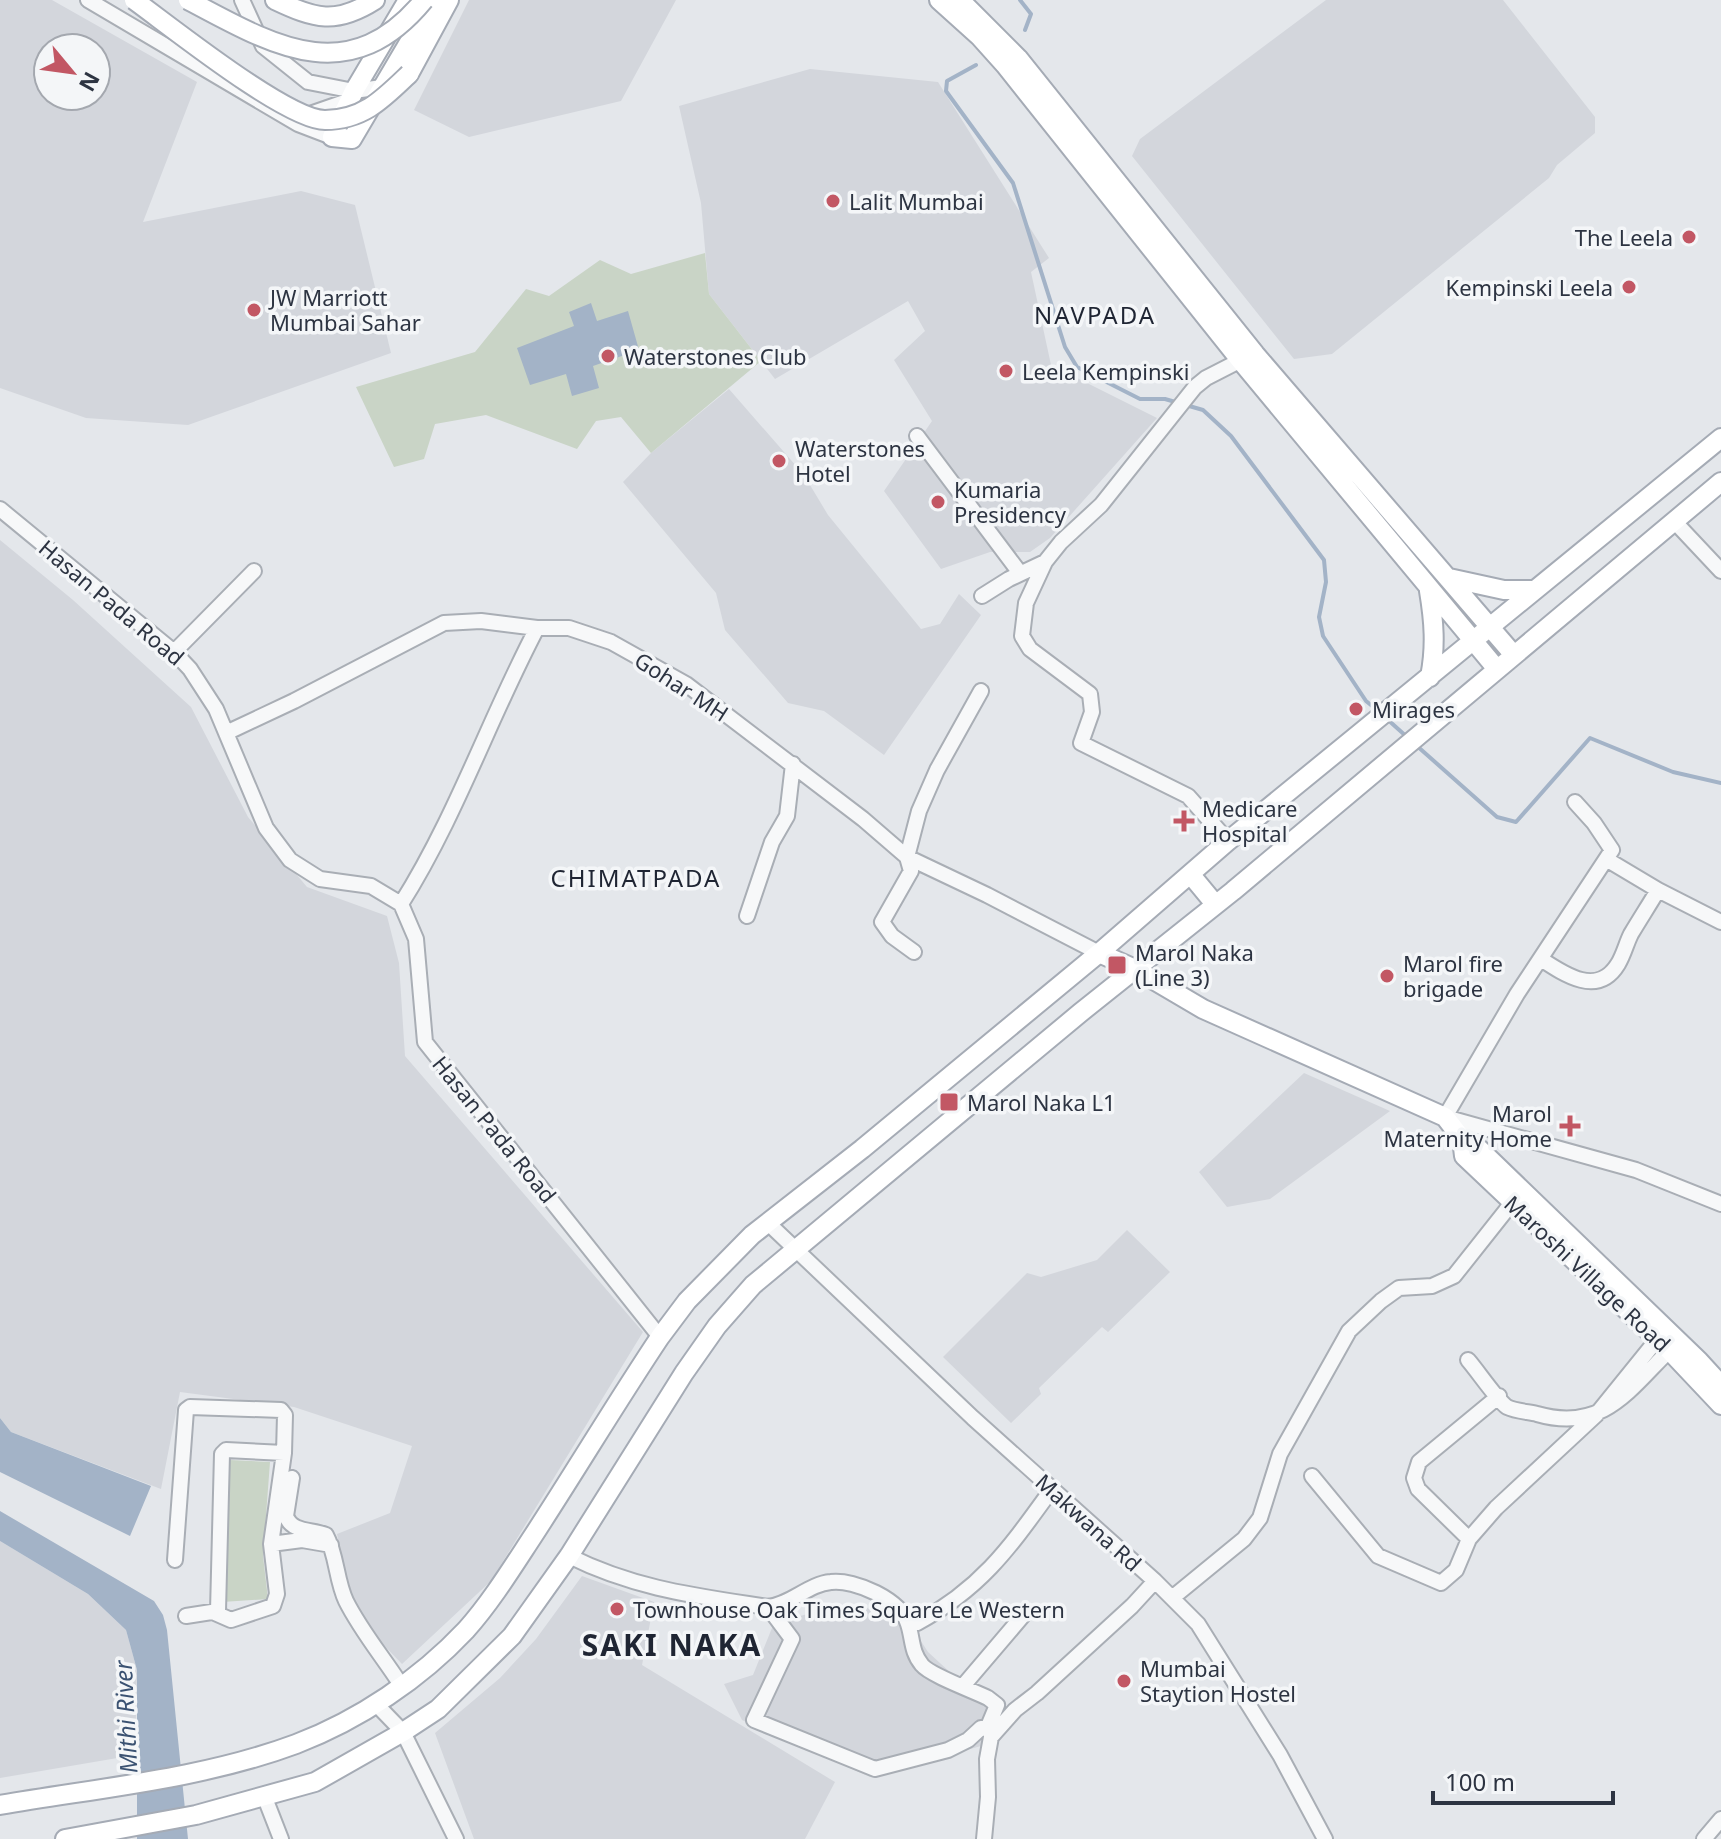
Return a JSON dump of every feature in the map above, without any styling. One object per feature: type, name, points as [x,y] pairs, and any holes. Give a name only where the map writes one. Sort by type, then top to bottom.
[{"type":"main road","points":[[134,0],[257,89],[290,108],[322,120],[346,117],[376,106],[409,74],[449,0]]},
{"type":"main road","points":[[188,0],[279,44],[316,53],[349,53],[376,43],[409,19],[424,0]]},
{"type":"main road","points":[[275,0],[305,14],[332,17],[354,14],[375,0]]},
{"type":"main road","points":[[408,0],[332,137],[352,139],[434,0]]},
{"type":"main road","points":[[939,0],[979,36],[1005,65],[1247,357],[1513,654]]},
{"type":"main road","points":[[960,0],[1018,58],[1247,357],[1429,589],[1496,668]]},
{"type":"main road","points":[[0,1805],[192,1772],[296,1744],[342,1724],[423,1670],[466,1629],[499,1587],[660,1337],[687,1301],[724,1261],[1099,953],[1228,841],[1721,438]]},
{"type":"main road","points":[[65,1839],[196,1815],[315,1782],[438,1709],[483,1668],[512,1636],[569,1556],[684,1373],[717,1326],[753,1285],[1721,482]]},
{"type":"main road","points":[[1447,577],[1504,590],[1535,590]]},
{"type":"main road","points":[[1429,589],[1435,654],[1430,677]]},
{"type":"main road","points":[[1191,875],[1215,904]]},
{"type":"main road","name":"Maroshi Village Road","points":[[1099,953],[1135,969],[1203,1009],[1445,1117],[1462,1139],[1474,1144],[1517,1196],[1668,1340],[1721,1385]]},
{"type":"main road","name":"Maroshi Village Road","points":[[1668,1340],[1721,1405]]},
{"type":"street","points":[[88,0],[292,120],[332,137]]},
{"type":"street","points":[[242,0],[263,46],[308,82],[352,96]]},
{"type":"street","points":[[292,120],[382,87]]},
{"type":"street","points":[[1228,841],[1188,796],[1081,743],[1092,712],[1090,694],[1030,649],[1022,636],[1026,603],[1045,562],[1061,542],[1101,505],[1195,387],[1247,357]]},
{"type":"street","points":[[917,436],[1020,573]]},
{"type":"street","name":"Hasan Pada Road","points":[[0,509],[174,652],[190,669],[216,709],[266,828],[290,860],[320,879],[371,886],[401,904],[416,939],[425,1042],[660,1337]]},
{"type":"street","points":[[1674,521],[1721,571]]},
{"type":"street","points":[[982,596],[1045,562]]},
{"type":"street","points":[[174,652],[254,571]]},
{"type":"street","name":"Gohar MH","points":[[226,733],[444,623],[481,621],[537,628],[569,628],[611,642],[686,684],[793,764],[907,857],[1099,953]]},
{"type":"street","points":[[401,904],[454,810],[486,730],[537,628]]},
{"type":"street","points":[[914,952],[892,936],[882,922],[911,871],[907,857],[919,811],[937,770],[981,691]]},
{"type":"street","points":[[747,916],[772,842],[787,816],[793,764]]},
{"type":"street","points":[[1575,802],[1612,850],[1517,994],[1445,1117],[1636,1170],[1721,1204]]},
{"type":"street","points":[[1606,859],[1721,922]]},
{"type":"street","points":[[1541,959],[1578,981],[1591,982],[1606,977],[1617,966],[1658,890]]},
{"type":"street","points":[[1172,1598],[1244,1539],[1260,1518],[1280,1454],[1349,1331],[1399,1288],[1432,1286],[1454,1276],[1517,1196]]},
{"type":"street","name":"Makwana Rd","points":[[768,1223],[973,1418],[1155,1581],[1204,1632],[1280,1755],[1325,1839]]},
{"type":"street","points":[[1312,1476],[1378,1556],[1441,1583],[1456,1570],[1469,1539],[1496,1508],[1596,1415],[1668,1340]]},
{"type":"street","points":[[1468,1360],[1507,1407],[1551,1418],[1596,1415]]},
{"type":"street","points":[[1469,1539],[1418,1489],[1414,1478],[1419,1462],[1499,1396]]},
{"type":"street","points":[[175,1560],[186,1410],[190,1407],[281,1410],[285,1415],[284,1453],[271,1544],[277,1594],[273,1606],[231,1620],[215,1613],[186,1616]]},
{"type":"street","points":[[215,1613],[218,1611],[222,1454],[226,1450],[284,1453]]},
{"type":"street","points":[[292,1478],[286,1516],[288,1522],[296,1528],[326,1535],[345,1599],[360,1627],[401,1685]]},
{"type":"street","points":[[908,1621],[917,1623],[947,1607],[981,1580],[1052,1489]]},
{"type":"street","points":[[271,1544],[302,1540],[331,1545]]},
{"type":"street","points":[[569,1556],[605,1574],[670,1592],[768,1607],[784,1605],[821,1583],[835,1581],[892,1600],[908,1621],[912,1649],[923,1667],[997,1705],[987,1729],[981,1728],[968,1740],[948,1750],[875,1769],[754,1720],[792,1639],[768,1607]]},
{"type":"street","points":[[984,1839],[988,1797],[987,1759],[991,1737],[1015,1710],[1123,1615],[1155,1581]]},
{"type":"street","points":[[963,1686],[1026,1612]]},
{"type":"street","points":[[375,1703],[403,1732],[456,1839]]},
{"type":"street","points":[[265,1798],[281,1839]]},
{"type":"street","points":[[1704,1839],[1721,1819]]},
{"type":"shaded area","points":[[0,0],[52,0],[109,32],[32,32],[32,112],[112,112],[112,34],[197,82],[143,222],[301,191],[355,205],[391,353],[188,425],[86,418],[0,388]]},
{"type":"shaded area","points":[[469,0],[676,0],[621,101],[469,137],[414,110]]},
{"type":"shaded area","points":[[1326,0],[1503,0],[1595,117],[1595,133],[1557,165],[1549,178],[1332,354],[1294,359],[1132,156],[1140,139]]},
{"type":"shaded area","points":[[810,69],[938,82],[1049,258],[1031,272],[1051,365],[1157,418],[1050,538],[1030,552],[990,552],[941,569],[884,491],[932,421],[894,360],[925,331],[908,301],[775,379],[709,294],[701,203],[679,106]]},
{"type":"shaded area","points":[[729,389],[804,475],[828,515],[921,629],[940,624],[959,594],[981,615],[884,755],[824,711],[788,703],[725,630],[716,593],[623,482],[651,453]]},
{"type":"shaded area","points":[[0,540],[73,600],[191,707],[248,817],[307,887],[387,916],[399,963],[405,1056],[643,1332],[491,1581],[402,1664],[373,1634],[349,1593],[337,1534],[390,1513],[412,1446],[294,1407],[180,1392],[161,1489],[11,1432],[0,1418]]},
{"type":"shaded area","points":[[1304,1073],[1390,1111],[1270,1199],[1227,1207],[1199,1172]]},
{"type":"shaded area","points":[[1127,1230],[1170,1272],[1108,1332],[1102,1327],[1039,1388],[1041,1394],[1011,1423],[943,1357],[1027,1273],[1041,1277],[1097,1260]]},
{"type":"shaded area","points":[[0,1541],[88,1594],[126,1630],[137,1670],[135,1755],[0,1778]]},
{"type":"shaded area","points":[[582,1576],[654,1602],[642,1665],[835,1782],[805,1839],[474,1839],[435,1733],[500,1678],[536,1639]]},
{"type":"shaded area","points":[[841,1605],[863,1606],[915,1632],[928,1652],[953,1675],[1003,1700],[981,1746],[870,1777],[742,1720],[724,1684],[753,1675],[774,1623]]},
{"type":"green space","name":"Waterstones Club","points":[[705,253],[709,294],[761,361],[651,453],[621,417],[596,421],[577,449],[486,415],[435,424],[424,459],[394,467],[356,387],[475,352],[526,289],[549,296],[600,260],[631,274]]},
{"type":"green space","points":[[230,1460],[270,1462],[263,1556],[268,1599],[222,1602]]},
{"type":"water","name":"Waterstones Club","points":[[591,303],[597,321],[628,311],[639,350],[593,366],[599,388],[572,396],[566,374],[530,385],[517,348],[574,326],[569,312]]},
{"type":"water","points":[[0,1418],[11,1432],[151,1486],[130,1536],[0,1472]]},
{"type":"water","points":[[0,1511],[154,1601],[163,1615],[188,1839],[137,1839],[137,1670],[126,1630],[88,1594],[0,1541]]},
{"type":"waterway","points":[[1020,0],[1031,14],[1025,30]]},
{"type":"waterway","points":[[976,65],[947,81],[946,91],[1013,183],[1065,347],[1077,367],[1140,399],[1165,399],[1203,410],[1231,436],[1324,560],[1326,582],[1319,617],[1323,636],[1366,701],[1377,710]]},
{"type":"waterway","points":[[1387,719],[1407,737]]},
{"type":"waterway","points":[[1417,746],[1497,817],[1516,822],[1590,738],[1673,772],[1721,783]]},
{"type":"place","name":"Lalit Mumbai","points":[[833,201]]},
{"type":"place","name":"The Leela","points":[[1689,237]]},
{"type":"place","name":"Kempinski Leela","points":[[1629,287]]},
{"type":"place","name":"JW Marriott Mumbai Sahar","points":[[254,310]]},
{"type":"place","name":"Waterstones Club","points":[[608,356]]},
{"type":"place","name":"Leela Kempinski","points":[[1006,371]]},
{"type":"place","name":"Waterstones Hotel","points":[[779,461]]},
{"type":"place","name":"Kumaria Presidency","points":[[938,502]]},
{"type":"place","name":"Mirages","points":[[1356,709]]},
{"type":"place","name":"Medicare Hospital","points":[[1184,821]]},
{"type":"place","name":"Marol Naka (Line 3)","points":[[1117,965]]},
{"type":"place","name":"Marol fire brigade","points":[[1387,976]]},
{"type":"place","name":"Marol Naka L1","points":[[949,1102]]},
{"type":"place","name":"Marol Maternity Home","points":[[1570,1126]]},
{"type":"place","name":"Townhouse Oak Times Square Le Western","points":[[617,1609]]},
{"type":"place","name":"Mumbai Staytion Hostel","points":[[1124,1681]]},
{"type":"district","name":"NAVPADA","points":[[1095,314]]},
{"type":"district","name":"CHIMATPADA","points":[[636,877]]},
{"type":"district","name":"SAKI NAKA","points":[[672,1644]]},
{"type":"water label","name":"Mithi River","points":[[125,1717]]}]
